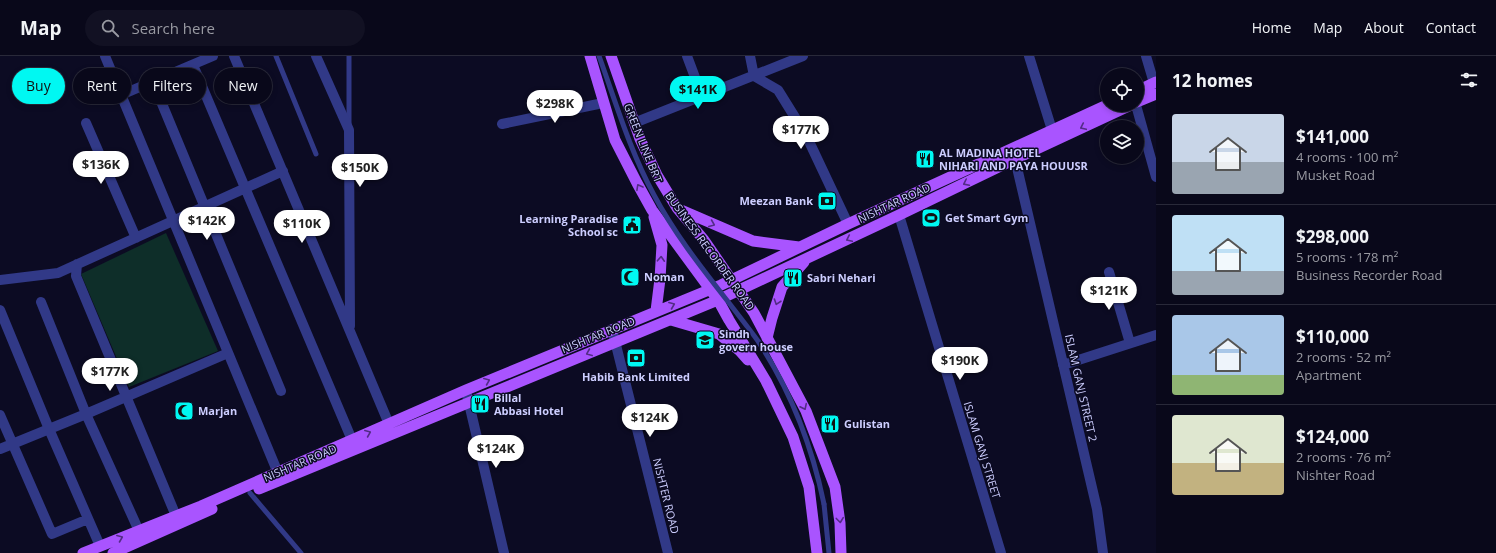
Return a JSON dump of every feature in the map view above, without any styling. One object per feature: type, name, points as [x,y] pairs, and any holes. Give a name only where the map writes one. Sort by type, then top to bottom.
[{"type":"main road","name":"BUSINESS RECORDER ROAD","points":[[590,56],[615,140],[652,210],[718,300],[766,381],[793,437],[809,487],[817,553]]},
{"type":"main road","name":"BUSINESS RECORDER ROAD","points":[[611,56],[640,139],[657,175],[677,208],[704,240],[754,313],[806,411],[835,487],[840,522],[841,553]]},
{"type":"main road","points":[[1144,90],[1156,87]]},
{"type":"main road","points":[[1144,98],[1156,87]]},
{"type":"main road","name":"NISHTAR ROAD","points":[[83,553],[176,516],[278,473],[466,390],[731,280],[848,224],[1100,108]]},
{"type":"main road","name":"NISHTAR ROAD","points":[[113,553],[250,493],[718,300],[1116,112]]},
{"type":"main road","points":[[677,208],[753,241],[800,247]]},
{"type":"main road","points":[[652,210],[662,245],[656,311]]},
{"type":"main road","points":[[768,338],[772,318],[782,287],[807,258]]},
{"type":"main road","points":[[671,320],[719,334],[740,351],[766,381]]},
{"type":"street","points":[[105,56],[110,68]]},
{"type":"street","points":[[186,68],[213,56]]},
{"type":"street","points":[[234,56],[389,424]]},
{"type":"street","points":[[316,56],[349,130],[350,330]]},
{"type":"street","points":[[687,56],[702,96]]},
{"type":"street","points":[[750,56],[754,76],[778,90],[806,135],[848,224]]},
{"type":"street","points":[[634,123],[803,56]]},
{"type":"street","points":[[1029,56],[1052,130]]},
{"type":"street","points":[[1146,56],[1156,87]]},
{"type":"street","points":[[193,65],[352,440]]},
{"type":"street","points":[[502,124],[603,103]]},
{"type":"street","points":[[125,104],[278,473]]},
{"type":"street","points":[[162,104],[281,391]]},
{"type":"street","points":[[1139,112],[1156,177]]},
{"type":"street","points":[[86,123],[136,238]]},
{"type":"street","name":"ISLAM GANJ STREET 2","points":[[1014,159],[1096,509],[1103,553]]},
{"type":"street","points":[[0,280],[58,273],[283,171]]},
{"type":"street","name":"ISLAM GANJ STREET","points":[[899,215],[1001,553]]},
{"type":"street","points":[[77,264],[76,276],[176,516]]},
{"type":"street","points":[[1109,272],[1130,343]]},
{"type":"street","points":[[41,302],[86,414],[138,531]]},
{"type":"street","points":[[0,310],[49,429],[100,546]]},
{"type":"street","name":"NISHTER ROAD","points":[[612,329],[668,553]]},
{"type":"street","points":[[1063,365],[1156,335]]},
{"type":"street","points":[[0,449],[228,353]]},
{"type":"street","points":[[466,390],[504,553]]},
{"type":"street","points":[[0,415],[52,534],[88,519]]},
{"type":"lane","points":[[276,56],[316,154]]},
{"type":"lane","points":[[349,56],[349,130]]},
{"type":"lane","name":"GREEN LINE BRT","points":[[599,56],[638,161],[654,195],[674,229],[763,348],[795,409],[810,450],[819,483],[826,520],[829,553]]},
{"type":"lane","points":[[250,493],[301,553]]},
{"type":"green space","points":[[166,233],[218,351],[129,387],[81,274]]},
{"type":"place","name":"AL MADINA HOTEL NIHARI AND PAYA HOUUSR","points":[[925,159]]},
{"type":"place","name":"Meezan Bank","points":[[827,201]]},
{"type":"place","name":"Get Smart Gym","points":[[931,218]]},
{"type":"place","name":"Learning Paradise School sc","points":[[632,225]]},
{"type":"place","name":"Noman","points":[[630,277]]},
{"type":"place","name":"Sabri Nehari","points":[[793,278]]},
{"type":"place","name":"Sindh govern house","points":[[705,340]]},
{"type":"place","name":"Habib Bank Limited","points":[[636,358]]},
{"type":"place","name":"Billal Abbasi Hotel","points":[[480,404]]},
{"type":"place","name":"Marjan","points":[[184,411]]},
{"type":"place","name":"Gulistan","points":[[830,424]]}]
